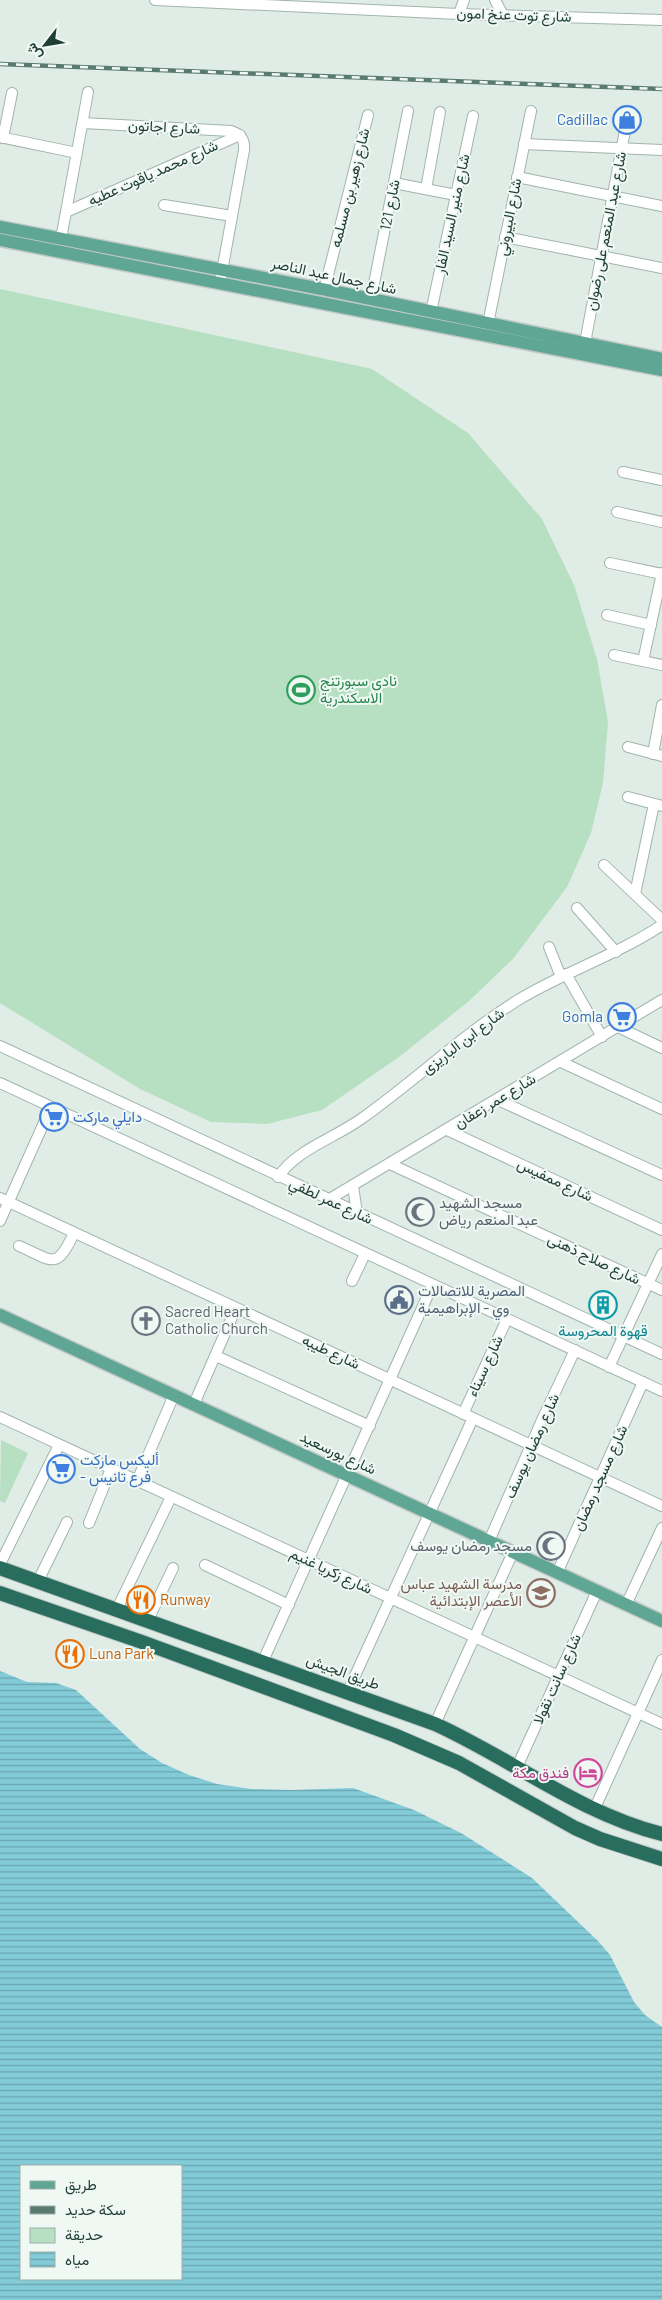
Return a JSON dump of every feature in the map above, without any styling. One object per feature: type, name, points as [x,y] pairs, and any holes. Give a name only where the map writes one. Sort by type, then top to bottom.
[{"type":"highway","name":"طريق الجيش","points":[[0,1566],[435,1724],[477,1744],[594,1810],[662,1834]]},
{"type":"highway","points":[[0,1593],[142,1642],[408,1741],[459,1763],[575,1828],[600,1839],[662,1859]]},
{"type":"main road","name":"شارع جمال عبد الناصر","points":[[0,227],[371,299],[407,314],[431,312],[662,359]]},
{"type":"main road","name":"شارع جمال عبد الناصر","points":[[0,240],[219,283],[407,314],[662,370]]},
{"type":"main road","name":"شارع بورسعيد","points":[[0,1315],[662,1622]]},
{"type":"street","name":"شارع توت عنخ امون","points":[[155,0],[459,14],[662,20]]},
{"type":"street","points":[[459,14],[464,0]]},
{"type":"street","points":[[495,0],[503,15]]},
{"type":"street","points":[[61,239],[88,92]]},
{"type":"street","points":[[12,93],[2,138],[77,153]]},
{"type":"street","name":"شارع 121","points":[[371,299],[408,111]]},
{"type":"street","name":"شارع البيروني","points":[[488,324],[531,111]]},
{"type":"street","points":[[426,189],[440,112]]},
{"type":"street","name":"شارع زهير بن مسلمه","points":[[324,290],[368,115]]},
{"type":"street","name":"شارع منير السيد الفار","points":[[431,312],[473,116]]},
{"type":"street","name":"شارع عبد المنعم على رضوان","points":[[585,343],[627,120]]},
{"type":"street","name":"شارع اجاتون","points":[[82,123],[231,131],[242,137]]},
{"type":"street","points":[[219,283],[244,150],[242,137]]},
{"type":"street","name":"شارع محمد ياقوت عطيه","points":[[66,212],[242,137]]},
{"type":"street","points":[[524,144],[662,150]]},
{"type":"street","points":[[517,177],[662,206]]},
{"type":"street","points":[[394,183],[456,195]]},
{"type":"street","points":[[164,205],[232,216]]},
{"type":"street","points":[[505,237],[662,268]]},
{"type":"street","points":[[623,472],[662,480]]},
{"type":"street","points":[[617,512],[662,522]]},
{"type":"street","points":[[610,563],[662,573],[660,593],[643,661]]},
{"type":"street","points":[[607,615],[651,625]]},
{"type":"street","points":[[614,655],[662,665]]},
{"type":"street","points":[[628,747],[657,755],[662,705]]},
{"type":"street","points":[[628,798],[658,805],[635,894]]},
{"type":"street","points":[[604,865],[662,920]]},
{"type":"street","points":[[577,908],[616,952]]},
{"type":"street","name":"شارع ابن الباريزى","points":[[278,1177],[291,1161],[367,1115],[486,1022],[522,998],[564,975],[616,952],[662,925]]},
{"type":"street","points":[[549,947],[602,1037]]},
{"type":"street","name":"شارع عمر زعفان","points":[[328,1200],[498,1100],[662,1000]]},
{"type":"street","points":[[618,1027],[662,1048]]},
{"type":"street","name":"شارع عمر لطفي","points":[[0,1046],[278,1177],[662,1354]]},
{"type":"street","points":[[561,1062],[662,1108]]},
{"type":"street","points":[[0,1083],[432,1286],[662,1391]]},
{"type":"street","points":[[498,1100],[662,1175]]},
{"type":"street","points":[[0,1221],[4,1200],[51,1107]]},
{"type":"street","name":"شارع ممفيس","points":[[447,1130],[662,1230]]},
{"type":"street","name":"شارع صلاح ذهنى","points":[[390,1164],[662,1290]]},
{"type":"street","points":[[353,1186],[357,1213]]},
{"type":"street","name":"شارع طيبه","points":[[4,1200],[662,1506]]},
{"type":"street","points":[[19,1246],[51,1260],[59,1259],[64,1254],[74,1233]]},
{"type":"street","points":[[352,1281],[365,1254]]},
{"type":"street","points":[[609,1367],[662,1254]]},
{"type":"street","points":[[263,1661],[432,1286]]},
{"type":"street","points":[[194,1404],[236,1308]]},
{"type":"street","name":"شارع سيناء","points":[[463,1414],[507,1319]]},
{"type":"street","name":"شارع رمضان يوسف","points":[[489,1541],[575,1350]]},
{"type":"street","points":[[216,1356],[370,1426]]},
{"type":"street","name":"شارع مسجد رمضان","points":[[557,1573],[643,1382]]},
{"type":"street","points":[[137,1481],[174,1395]]},
{"type":"street","name":"شارع زكريا غنيم","points":[[0,1417],[662,1724]]},
{"type":"street","points":[[348,1691],[473,1418]]},
{"type":"street","points":[[0,1566],[59,1445]]},
{"type":"street","points":[[89,1523],[111,1469]]},
{"type":"street","points":[[117,1609],[171,1497]]},
{"type":"street","points":[[38,1581],[67,1522]]},
{"type":"street","points":[[626,1605],[662,1528]]},
{"type":"street","points":[[435,1724],[512,1552]]},
{"type":"street","points":[[205,1565],[289,1606]]},
{"type":"street","points":[[148,1620],[173,1568]]},
{"type":"street","name":"شارع سانت نقولا","points":[[517,1767],[596,1591]]},
{"type":"street","points":[[594,1810],[662,1660]]},
{"type":"green space","name":"نادي سبورتنج الاسكندرية","points":[[0,289],[372,369],[468,433],[542,519],[574,585],[597,659],[608,722],[603,783],[591,833],[567,887],[513,959],[469,1001],[399,1057],[322,1110],[267,1124],[211,1122],[140,1089],[0,1003]]},
{"type":"green space","points":[[1,1440],[28,1453],[5,1503],[0,1501]]},
{"type":"water","points":[[0,1671],[27,1682],[56,1683],[76,1690],[140,1749],[162,1763],[189,1775],[217,1784],[251,1789],[353,1788],[414,1810],[461,1833],[532,1878],[598,1941],[610,1955],[634,2002],[645,2015],[662,2027],[662,2300],[0,2300]]},
{"type":"railway","points":[[0,64],[662,89]]},
{"type":"place","name":"Cadillac","points":[[627,120]]},
{"type":"place","name":"نادي سبورتنج الاسكندرية","points":[[301,690]]},
{"type":"place","name":"Gomla","points":[[622,1017]]},
{"type":"place","name":"دايلي ماركت","points":[[54,1117]]},
{"type":"place","name":"مسجد الشهيد عبد المنعم رياض","points":[[420,1212]]},
{"type":"place","name":"المصرية للاتصالات وي - الإبراهيمية","points":[[399,1300]]},
{"type":"place","name":"قهوة المحروسة","points":[[603,1305]]},
{"type":"place","name":"Sacred Heart Catholic Church","points":[[146,1321]]},
{"type":"place","name":"أليكس ماركت - فرع تانيس","points":[[61,1469]]},
{"type":"place","name":"مسجد رمضان يوسف","points":[[551,1546]]},
{"type":"place","name":"مدرسة الشهيد عباس الأعصر الإبتدائية","points":[[541,1593]]},
{"type":"place","name":"Runway","points":[[141,1600]]},
{"type":"place","name":"Luna Park","points":[[70,1654]]},
{"type":"place","name":"فندق مكة","points":[[588,1773]]}]
